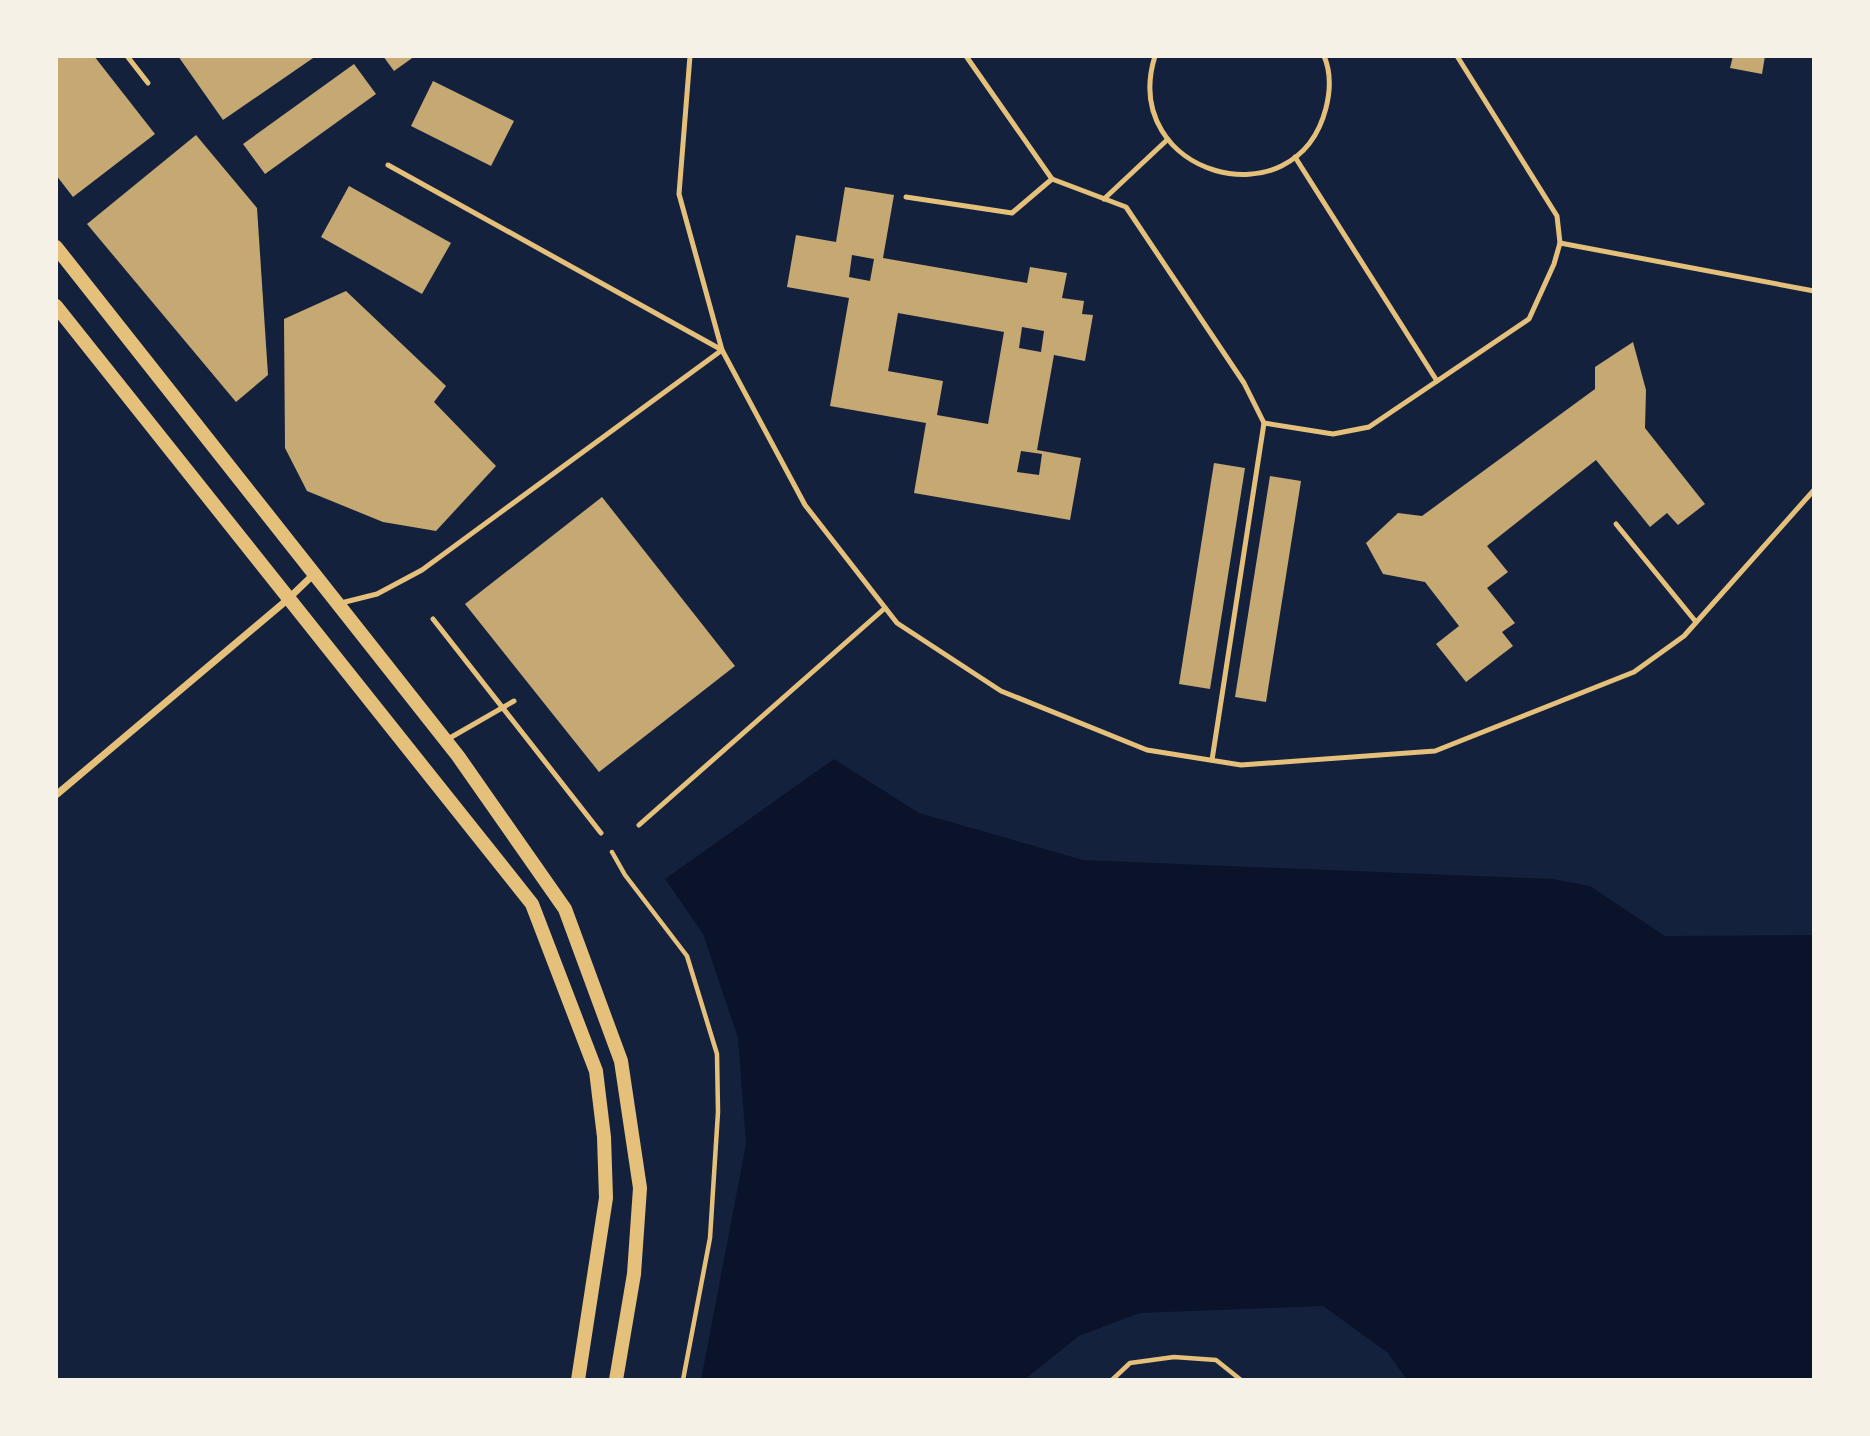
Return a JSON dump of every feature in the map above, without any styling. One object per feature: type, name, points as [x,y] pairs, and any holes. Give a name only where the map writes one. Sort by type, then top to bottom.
[{"type":"main road","points":[[56,247],[446,741],[565,909],[621,1061],[640,1188],[634,1274],[617,1380]]},
{"type":"main road","points":[[56,306],[287,600],[532,904],[596,1071],[604,1137],[606,1198],[578,1380]]},
{"type":"street","points":[[56,795],[287,600],[314,574]]},
{"type":"lane","points":[[127,56],[148,83]]},
{"type":"lane","points":[[690,56],[679,194],[722,350],[805,505],[897,623],[1001,691],[1147,750],[1241,765],[1435,751],[1634,672],[1684,636],[1814,490]]},
{"type":"lane","points":[[966,56],[1052,179],[1126,207],[1244,383],[1264,423],[1212,760]]},
{"type":"lane","points":[[1155,56],[1150,86],[1153,105],[1167,140],[1189,161],[1218,174],[1249,176],[1279,167],[1295,157],[1304,150],[1322,124],[1330,94],[1324,56]]},
{"type":"lane","points":[[1264,423],[1333,434],[1369,427],[1529,319],[1554,264],[1560,243],[1557,216],[1457,56]]},
{"type":"lane","points":[[1104,199],[1167,140]]},
{"type":"lane","points":[[1295,157],[1437,382]]},
{"type":"lane","points":[[388,165],[722,350]]},
{"type":"lane","points":[[906,197],[1012,213],[1052,179]]},
{"type":"lane","points":[[1560,243],[1814,291]]},
{"type":"lane","points":[[338,604],[377,594],[422,570],[722,350]]},
{"type":"lane","points":[[1616,524],[1696,622]]},
{"type":"lane","points":[[639,825],[885,608]]},
{"type":"lane","points":[[433,619],[500,708],[601,832]]},
{"type":"lane","points":[[446,741],[513,701]]},
{"type":"path","points":[[625,875],[687,956],[717,1054],[718,1112],[710,1238],[683,1380]]},
{"type":"path","points":[[1112,1380],[1130,1363],[1174,1357],[1216,1360],[1241,1380]]},
{"type":"water","points":[[834,759],[919,813],[1083,860],[1553,879],[1590,886],[1665,936],[1814,935],[1814,1380],[1407,1380],[1388,1353],[1323,1306],[1140,1313],[1079,1336],[1024,1380],[701,1380],[746,1144],[738,1038],[703,934],[665,879]]},
{"type":"building","points":[[56,56],[94,56],[155,134],[73,197],[56,175]]},
{"type":"building","points":[[178,56],[316,56],[223,120]]},
{"type":"building","points":[[383,56],[415,56],[394,71]]},
{"type":"building","points":[[1733,56],[1765,56],[1762,74],[1730,68]]},
{"type":"building","points":[[354,64],[376,94],[265,174],[243,144]]},
{"type":"building","points":[[433,81],[514,121],[491,166],[411,126]]},
{"type":"building","points":[[196,135],[257,208],[268,375],[236,402],[87,224]]},
{"type":"building","points":[[349,186],[451,243],[422,294],[321,237]]},
{"type":"building","points":[[845,187],[894,195],[883,258],[1027,283],[1030,267],[1067,273],[1062,298],[1084,301],[1082,314],[1093,315],[1085,361],[1054,355],[1037,450],[1081,458],[1070,520],[914,493],[926,423],[830,406],[849,298],[787,287],[796,235],[836,242]],"holes":[[[852,255],[874,259],[870,281],[849,277]],[[898,313],[1004,332],[988,424],[937,415],[943,381],[888,371]],[[1022,327],[1044,331],[1041,352],[1019,348]],[[1021,451],[1042,454],[1039,475],[1017,472]]]},
{"type":"building","points":[[346,291],[446,386],[434,402],[496,466],[436,531],[383,522],[307,491],[285,448],[284,319]]},
{"type":"building","points":[[1633,342],[1646,390],[1645,428],[1705,504],[1678,525],[1667,513],[1650,527],[1596,460],[1487,546],[1508,572],[1487,588],[1515,623],[1502,632],[1513,646],[1466,682],[1436,644],[1459,626],[1425,582],[1383,574],[1366,543],[1398,513],[1422,516],[1595,389],[1595,367]]},
{"type":"building","points":[[1214,463],[1245,468],[1210,689],[1179,684]]},
{"type":"building","points":[[1270,476],[1301,481],[1266,702],[1235,697]]},
{"type":"building","points":[[602,497],[735,666],[599,772],[465,604]]}]
